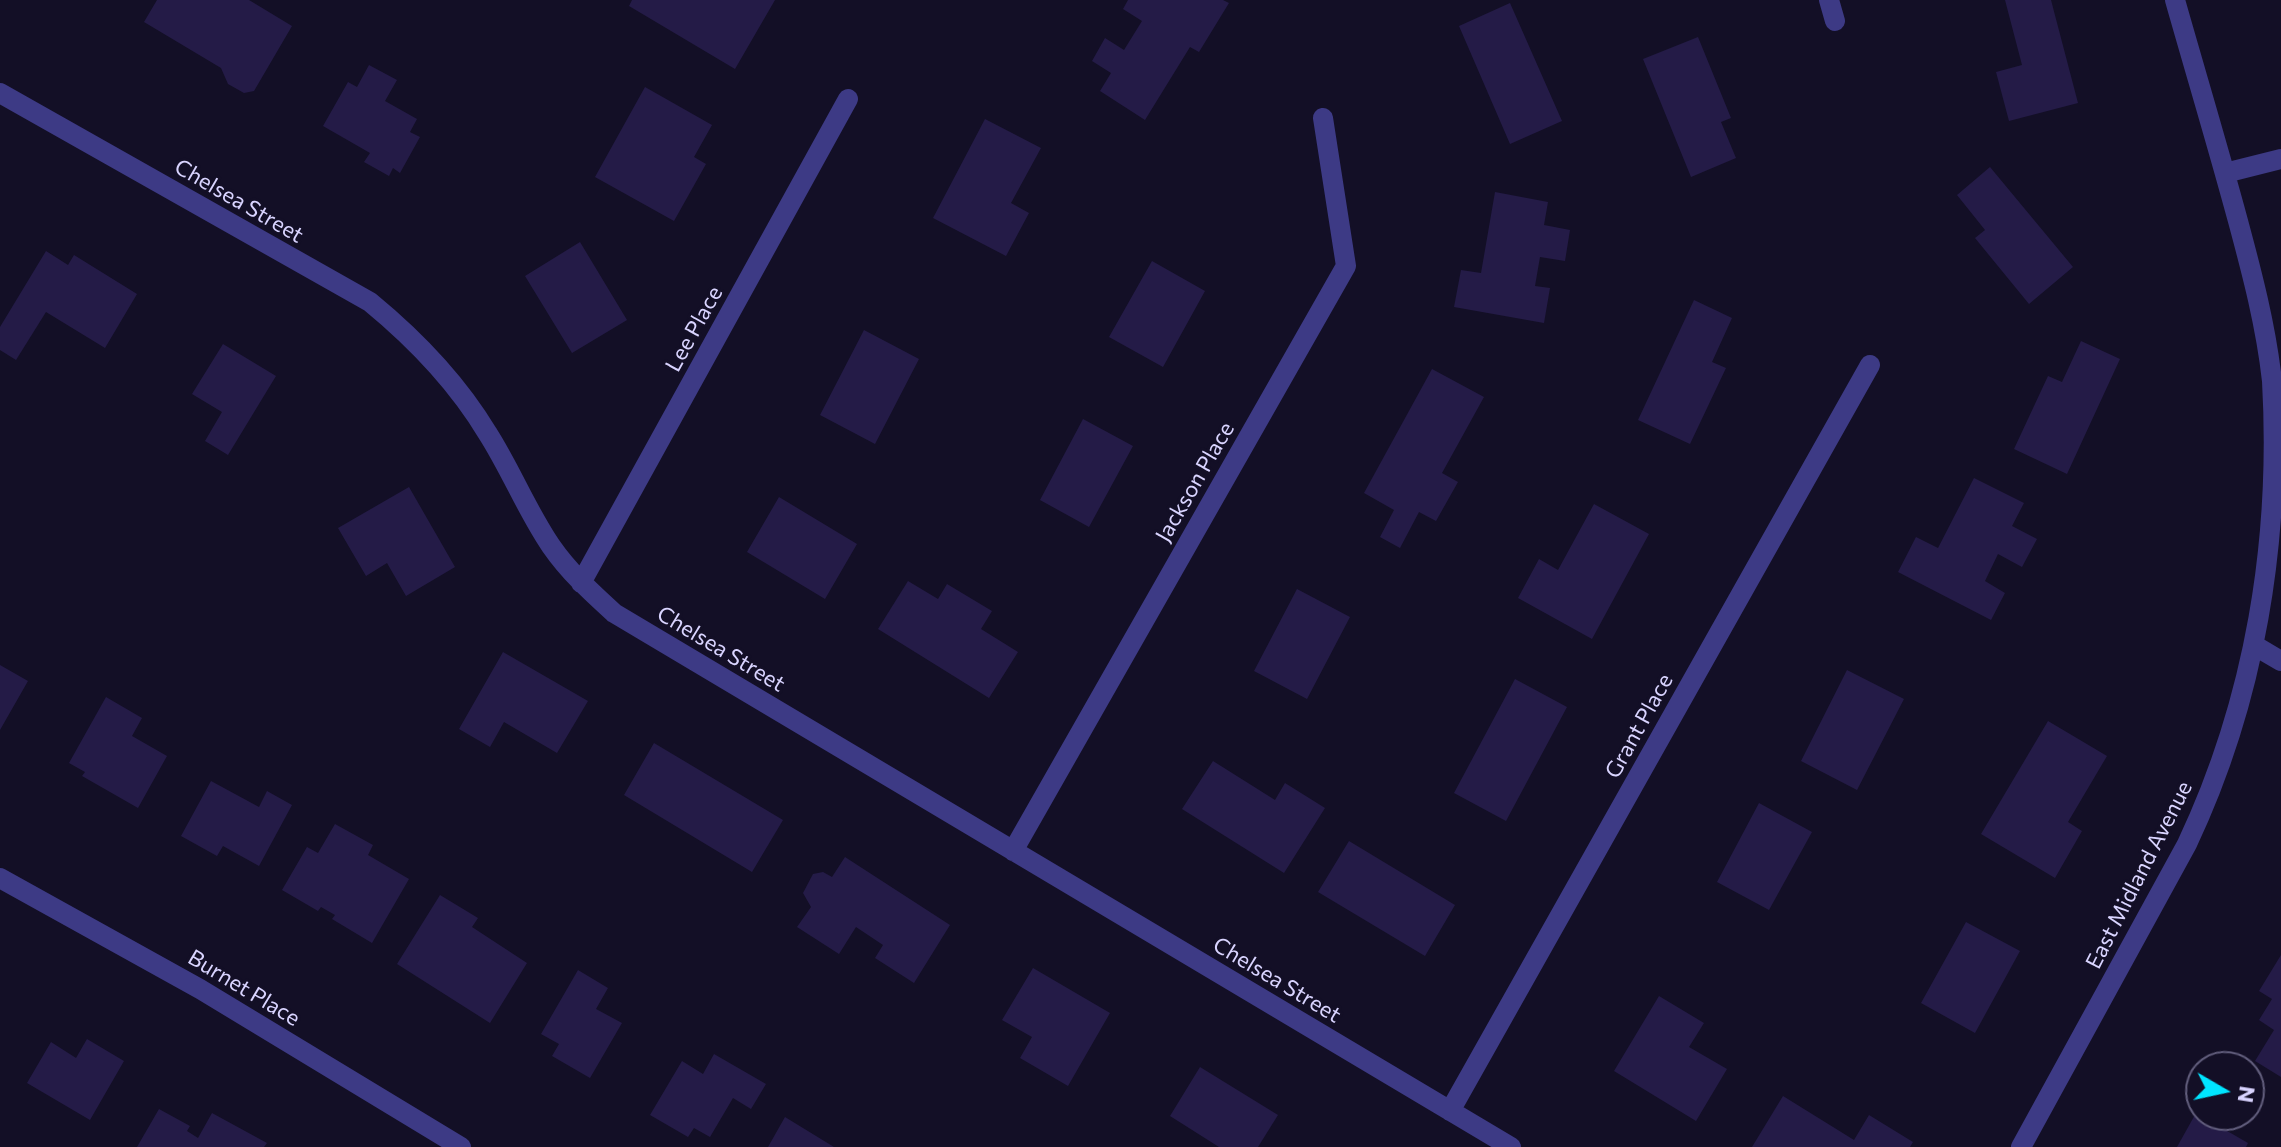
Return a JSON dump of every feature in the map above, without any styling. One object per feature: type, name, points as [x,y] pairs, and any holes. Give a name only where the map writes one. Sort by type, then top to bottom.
[{"type":"street","points":[[1829,0],[1835,21]]},
{"type":"street","name":"East Midland Avenue","points":[[2021,1147],[2198,820],[2235,727],[2257,647],[2273,540],[2276,467],[2272,380],[2257,293],[2175,0]]},
{"type":"street","name":"Chelsea Street","points":[[0,93],[370,302],[443,373],[488,432],[551,546],[581,583],[614,613],[1511,1147]]},
{"type":"street","name":"Lee Place","points":[[581,583],[848,99]]},
{"type":"street","name":"Jackson Place","points":[[1013,851],[1346,266],[1323,118]]},
{"type":"street","points":[[2225,173],[2281,159]]},
{"type":"street","name":"Grant Place","points":[[1450,1111],[1870,365]]},
{"type":"street","points":[[2257,647],[2281,661]]},
{"type":"street","name":"Burnet Place","points":[[0,878],[200,989],[461,1147]]},
{"type":"building","points":[[157,0],[249,0],[292,26],[254,91],[244,93],[228,84],[221,68],[144,22]]},
{"type":"building","points":[[632,0],[775,0],[735,69],[629,6]]},
{"type":"building","points":[[1128,0],[1223,0],[1229,3],[1199,52],[1190,47],[1145,120],[1100,91],[1111,73],[1092,61],[1105,38],[1124,50],[1142,21],[1123,9]]},
{"type":"building","points":[[2005,0],[2051,0],[2078,103],[2009,121],[1996,72],[2022,65]]},
{"type":"building","points":[[1510,3],[1562,121],[1510,144],[1459,26]]},
{"type":"building","points":[[1698,37],[1731,118],[1721,122],[1736,158],[1691,177],[1643,59]]},
{"type":"building","points":[[369,65],[397,80],[385,101],[417,119],[410,132],[420,137],[400,173],[393,168],[389,176],[364,162],[370,153],[323,126],[348,82],[357,87]]},
{"type":"building","points":[[645,87],[712,125],[694,157],[706,164],[674,221],[595,177]]},
{"type":"building","points":[[985,119],[1041,148],[1011,203],[1029,213],[1006,256],[933,218]]},
{"type":"building","points":[[1990,167],[2073,267],[2029,304],[1975,238],[1985,230],[1957,195]]},
{"type":"building","points":[[1495,192],[1548,202],[1544,225],[1570,230],[1565,261],[1540,257],[1535,286],[1550,288],[1544,323],[1454,307],[1461,270],[1481,273]]},
{"type":"building","points":[[580,242],[627,320],[572,353],[525,276]]},
{"type":"building","points":[[46,251],[68,265],[74,255],[137,294],[105,348],[46,312],[16,360],[0,350],[0,327]]},
{"type":"building","points":[[1152,261],[1205,291],[1163,367],[1109,337]]},
{"type":"building","points":[[1694,300],[1732,318],[1712,362],[1726,368],[1690,444],[1638,420]]},
{"type":"building","points":[[864,330],[919,359],[875,444],[820,415]]},
{"type":"building","points":[[2081,341],[2120,359],[2067,474],[2014,449],[2048,376],[2062,382]]},
{"type":"building","points":[[223,344],[276,376],[228,455],[205,441],[222,412],[192,394]]},
{"type":"building","points":[[1432,369],[1484,397],[1442,473],[1458,482],[1436,521],[1419,512],[1400,548],[1380,537],[1394,510],[1364,493]]},
{"type":"building","points":[[1083,419],[1133,446],[1089,527],[1040,500]]},
{"type":"building","points":[[1974,478],[2024,503],[2012,526],[2037,539],[2022,567],[1998,554],[1985,581],[2005,593],[1991,620],[1898,572],[1916,537],[1938,548]]},
{"type":"building","points":[[409,487],[455,567],[406,596],[387,563],[366,576],[338,528]]},
{"type":"building","points":[[779,497],[857,544],[825,599],[747,552]]},
{"type":"building","points":[[1594,504],[1649,534],[1592,639],[1518,598],[1539,559],[1558,570]]},
{"type":"building","points":[[908,581],[938,599],[947,584],[992,611],[981,629],[1018,652],[989,698],[878,629]]},
{"type":"building","points":[[1297,589],[1350,617],[1307,699],[1254,671]]},
{"type":"building","points":[[503,652],[588,701],[557,753],[504,722],[490,747],[459,729]]},
{"type":"building","points":[[0,665],[28,681],[0,730]]},
{"type":"building","points":[[1847,670],[1904,699],[1857,790],[1801,761]]},
{"type":"building","points":[[1515,679],[1567,707],[1506,821],[1454,793]]},
{"type":"building","points":[[106,697],[142,718],[132,736],[167,756],[138,808],[82,776],[85,772],[69,763]]},
{"type":"building","points":[[2048,721],[2107,756],[2068,822],[2082,831],[2055,878],[1981,834]]},
{"type":"building","points":[[654,743],[783,820],[752,872],[624,795]]},
{"type":"building","points":[[1213,761],[1275,800],[1285,783],[1325,808],[1284,873],[1182,809]]},
{"type":"building","points":[[211,781],[259,807],[267,791],[292,805],[259,866],[223,846],[217,856],[181,836]]},
{"type":"building","points":[[1759,803],[1812,832],[1769,910],[1717,882]]},
{"type":"building","points":[[335,824],[373,845],[368,855],[409,879],[372,943],[332,919],[335,915],[321,907],[318,911],[282,890],[307,847],[318,853]]},
{"type":"building","points":[[1349,841],[1455,905],[1425,956],[1318,892]]},
{"type":"building","points":[[845,857],[950,925],[914,983],[875,958],[883,945],[856,927],[839,954],[797,927],[811,907],[803,893],[813,874],[823,872],[832,877]]},
{"type":"building","points":[[440,895],[478,918],[472,927],[527,963],[490,1023],[397,964]]},
{"type":"building","points":[[1966,922],[2020,951],[1975,1033],[1921,1003]]},
{"type":"building","points":[[2281,955],[2281,1077],[2265,1067],[2265,1051],[2261,1051],[2274,1030],[2259,1020],[2272,999],[2259,991]]},
{"type":"building","points":[[1033,968],[1110,1013],[1068,1086],[1020,1058],[1032,1037],[1002,1020]]},
{"type":"building","points":[[578,970],[608,988],[596,1009],[622,1023],[590,1078],[552,1056],[559,1044],[541,1034]]},
{"type":"building","points":[[1659,996],[1704,1023],[1689,1047],[1727,1069],[1696,1121],[1614,1071]]},
{"type":"building","points":[[87,1039],[124,1061],[90,1120],[27,1083],[51,1042],[76,1058]]},
{"type":"building","points":[[714,1054],[766,1084],[751,1109],[733,1098],[710,1137],[694,1128],[688,1137],[650,1115],[682,1061],[703,1074]]},
{"type":"building","points":[[1200,1067],[1278,1115],[1258,1147],[1219,1147],[1170,1116]]},
{"type":"building","points":[[1783,1096],[1854,1140],[1869,1115],[1913,1142],[1910,1147],[1752,1147]]},
{"type":"building","points":[[159,1109],[190,1126],[187,1131],[198,1138],[212,1113],[267,1143],[264,1147],[137,1147]]},
{"type":"building","points":[[785,1117],[834,1147],[768,1147]]},
{"type":"building","points":[[2186,1131],[2227,1131],[2248,1143],[2246,1147],[2177,1147]]}]
